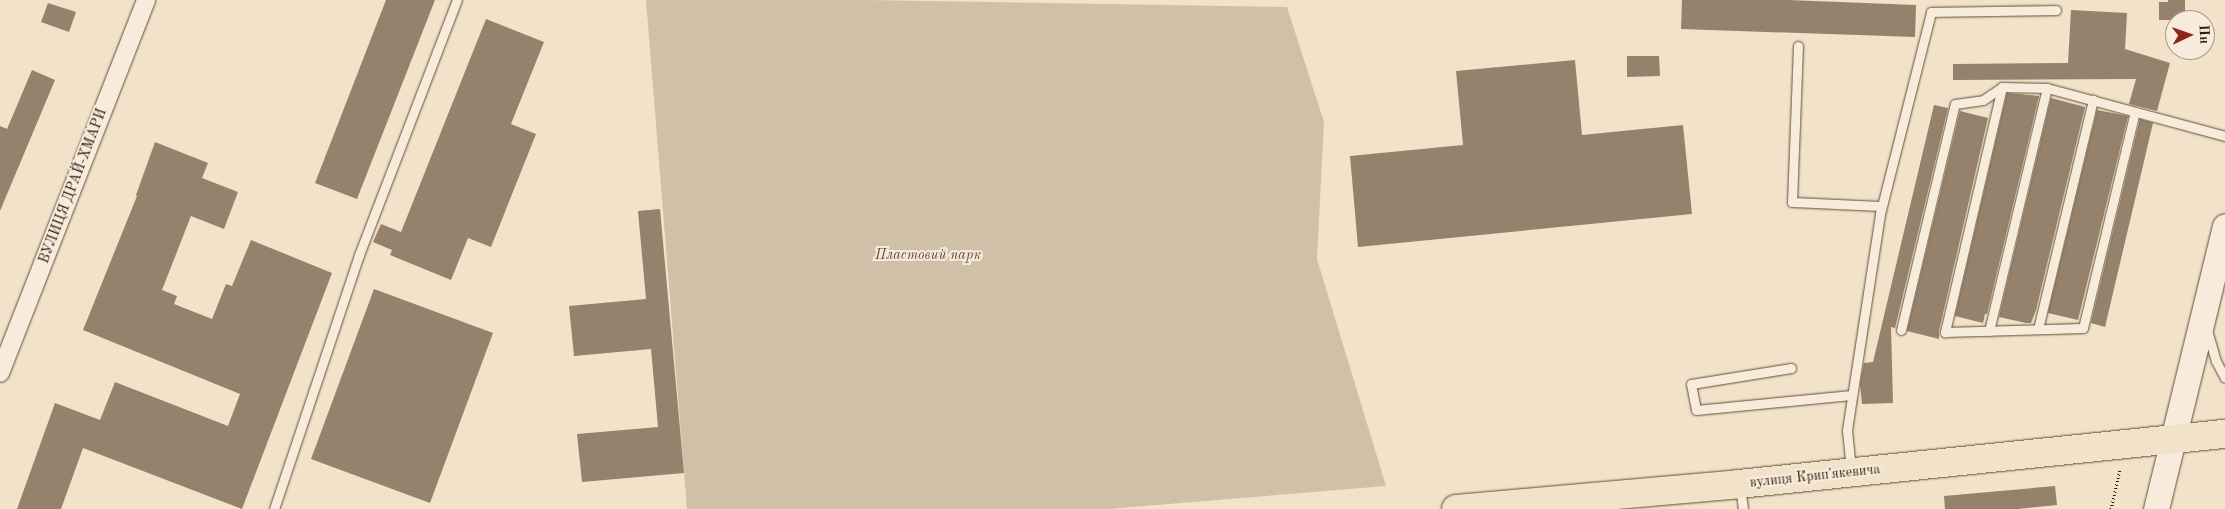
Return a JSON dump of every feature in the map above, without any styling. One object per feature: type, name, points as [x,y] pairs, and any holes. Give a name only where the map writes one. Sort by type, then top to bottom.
[{"type":"main road","points":[[2156,509],[2225,226]]},
{"type":"main road","name":"вулиця Крипʼякевича","points":[[1456,509],[1741,497],[1851,472],[2225,434]]},
{"type":"street","name":"ВУЛИЦЯ ДРАЙ-ХМАРИ","points":[[0,373],[146,0]]},
{"type":"lane","points":[[274,509],[360,255],[457,0]]},
{"type":"lane","points":[[1851,472],[1847,430],[1882,206],[1931,12],[2056,10]]},
{"type":"lane","points":[[1798,46],[1792,202],[1882,206]]},
{"type":"lane","points":[[2002,86],[1945,332],[2083,328],[2135,112]]},
{"type":"lane","points":[[1901,330],[1956,104],[1983,100],[2002,86],[2047,88],[2225,136]]},
{"type":"lane","points":[[1989,331],[2047,88]]},
{"type":"lane","points":[[2038,329],[2093,100]]},
{"type":"lane","points":[[2203,316],[2216,361],[2225,378]]},
{"type":"lane","points":[[1791,368],[1692,384],[1696,410],[1852,395]]},
{"type":"path","points":[[2111,509],[2121,463]]},
{"type":"green space","name":"Пластовий парк","points":[[646,0],[866,0],[1287,7],[1324,122],[1317,259],[1386,486],[1108,509],[687,509]]},
{"type":"building","points":[[386,0],[435,0],[357,199],[315,183]]},
{"type":"building","points":[[1682,0],[1788,0],[1916,5],[1915,37],[1681,29]]},
{"type":"building","points":[[2168,0],[2185,0],[2185,10],[2165,10],[2165,20],[2159,20],[2159,2],[2168,2]]},
{"type":"building","points":[[48,3],[76,12],[69,32],[41,22]]},
{"type":"building","points":[[2071,10],[2127,13],[2125,49],[2170,63],[2157,111],[2129,104],[2136,79],[1953,80],[1953,64],[2068,63]]},
{"type":"building","points":[[486,19],[544,42],[511,124],[536,134],[491,247],[468,238],[451,280],[390,255],[392,250],[373,242],[381,224],[401,232]]},
{"type":"building","points":[[1627,56],[1659,56],[1660,76],[1627,77]]},
{"type":"building","points":[[1575,60],[1582,135],[1683,125],[1692,214],[1358,247],[1350,156],[1463,145],[1456,71]]},
{"type":"building","points":[[32,70],[55,80],[0,211],[0,126],[7,129]]},
{"type":"building","points":[[2007,93],[2039,96],[1987,314],[1985,314],[1983,323],[1955,316]]},
{"type":"building","points":[[2051,98],[2085,107],[2036,310],[2031,323],[2026,323],[1999,317]]},
{"type":"building","points":[[1934,105],[1948,108],[1895,328],[1891,327],[1893,403],[1862,404],[1860,384],[1864,363],[1873,362]]},
{"type":"building","points":[[2097,110],[2128,116],[2078,320],[2048,313]]},
{"type":"building","points":[[1960,111],[1988,118],[1939,331],[1939,339],[1907,331]]},
{"type":"building","points":[[2140,119],[2153,123],[2105,327],[2091,323]]},
{"type":"building","points":[[155,142],[208,163],[202,178],[238,192],[224,229],[191,216],[162,290],[177,296],[174,304],[212,319],[226,284],[232,286],[251,240],[332,273],[242,509],[83,448],[61,509],[17,509],[55,403],[100,420],[115,382],[228,426],[240,394],[83,330],[137,196]]},
{"type":"building","points":[[660,209],[684,473],[582,482],[577,434],[658,427],[651,349],[574,356],[569,306],[646,299],[638,211]]},
{"type":"building","points":[[374,289],[493,333],[430,503],[311,459]]},
{"type":"building","points":[[2055,486],[2057,505],[2018,509],[1945,509],[1944,496]]}]
